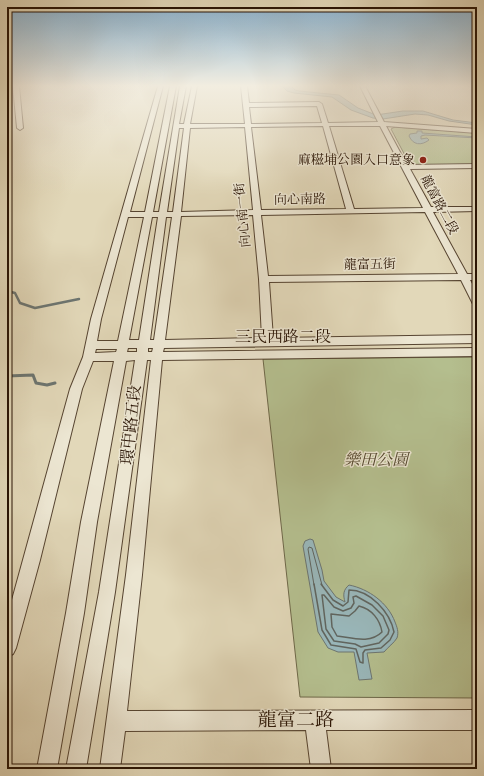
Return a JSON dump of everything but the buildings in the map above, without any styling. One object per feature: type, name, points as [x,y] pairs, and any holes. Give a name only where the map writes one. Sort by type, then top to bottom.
[{"type":"street","points":[[17,122],[20,128]]},
{"type":"street","points":[[7,648],[32,560],[76,389],[89,357],[96,319],[151,122]]},
{"type":"street","name":"環中路五段","points":[[47,769],[76,613],[89,522],[165,122]]},
{"type":"street","name":"環中路五段","points":[[110,769],[134,575],[152,390],[177,213],[182,122]]},
{"type":"street","name":"環中路五段","points":[[76,769],[107,592],[163,214],[183,122]]},
{"type":"street","points":[[150,126],[375,122]]},
{"type":"street","name":"龍富路二段","points":[[381,122],[477,302]]},
{"type":"street","points":[[383,122],[477,131]]},
{"type":"street","points":[[324,124],[351,211]]},
{"type":"street","name":"向心南一街","points":[[248,125],[264,279],[268,341]]},
{"type":"street","points":[[405,167],[477,166]]},
{"type":"street","name":"向心南路","points":[[124,215],[477,209]]},
{"type":"street","name":"龍富五街","points":[[264,279],[477,277]]},
{"type":"street","name":"三民西路二段","points":[[89,357],[141,356],[158,350],[268,341],[477,339]]},
{"type":"street","name":"三民西路二段","points":[[91,344],[144,344],[158,350],[477,352]]},
{"type":"street","name":"龍富二路","points":[[115,721],[477,720]]},
{"type":"street","points":[[315,721],[321,769]]},
{"type":"green space","points":[[395,127],[477,133],[477,164],[418,165],[409,163],[391,129]]},
{"type":"green space","name":"樂田公園","points":[[477,357],[477,698],[300,697],[263,359]]},
{"type":"water","points":[[457,122],[477,123],[477,125]]},
{"type":"water","points":[[417,131],[422,131],[422,133],[477,138],[425,135],[421,136],[421,139],[427,138],[429,140],[418,144],[415,143],[409,136],[410,134],[417,133]]},
{"type":"water","points":[[310,539],[313,540],[324,581],[336,597],[345,602],[344,593],[346,589],[349,585],[356,587],[377,598],[392,615],[397,628],[397,638],[384,652],[367,653],[372,679],[359,680],[354,652],[338,652],[328,648],[318,632],[303,546],[305,541]]},
{"type":"waterway","points":[[7,291],[15,293],[20,303],[35,308],[79,299]]},
{"type":"waterway","points":[[7,376],[33,375],[36,383],[47,385],[55,383]]},
{"type":"place","name":"麻糍埔公園入口意象","points":[[423,160]]}]
